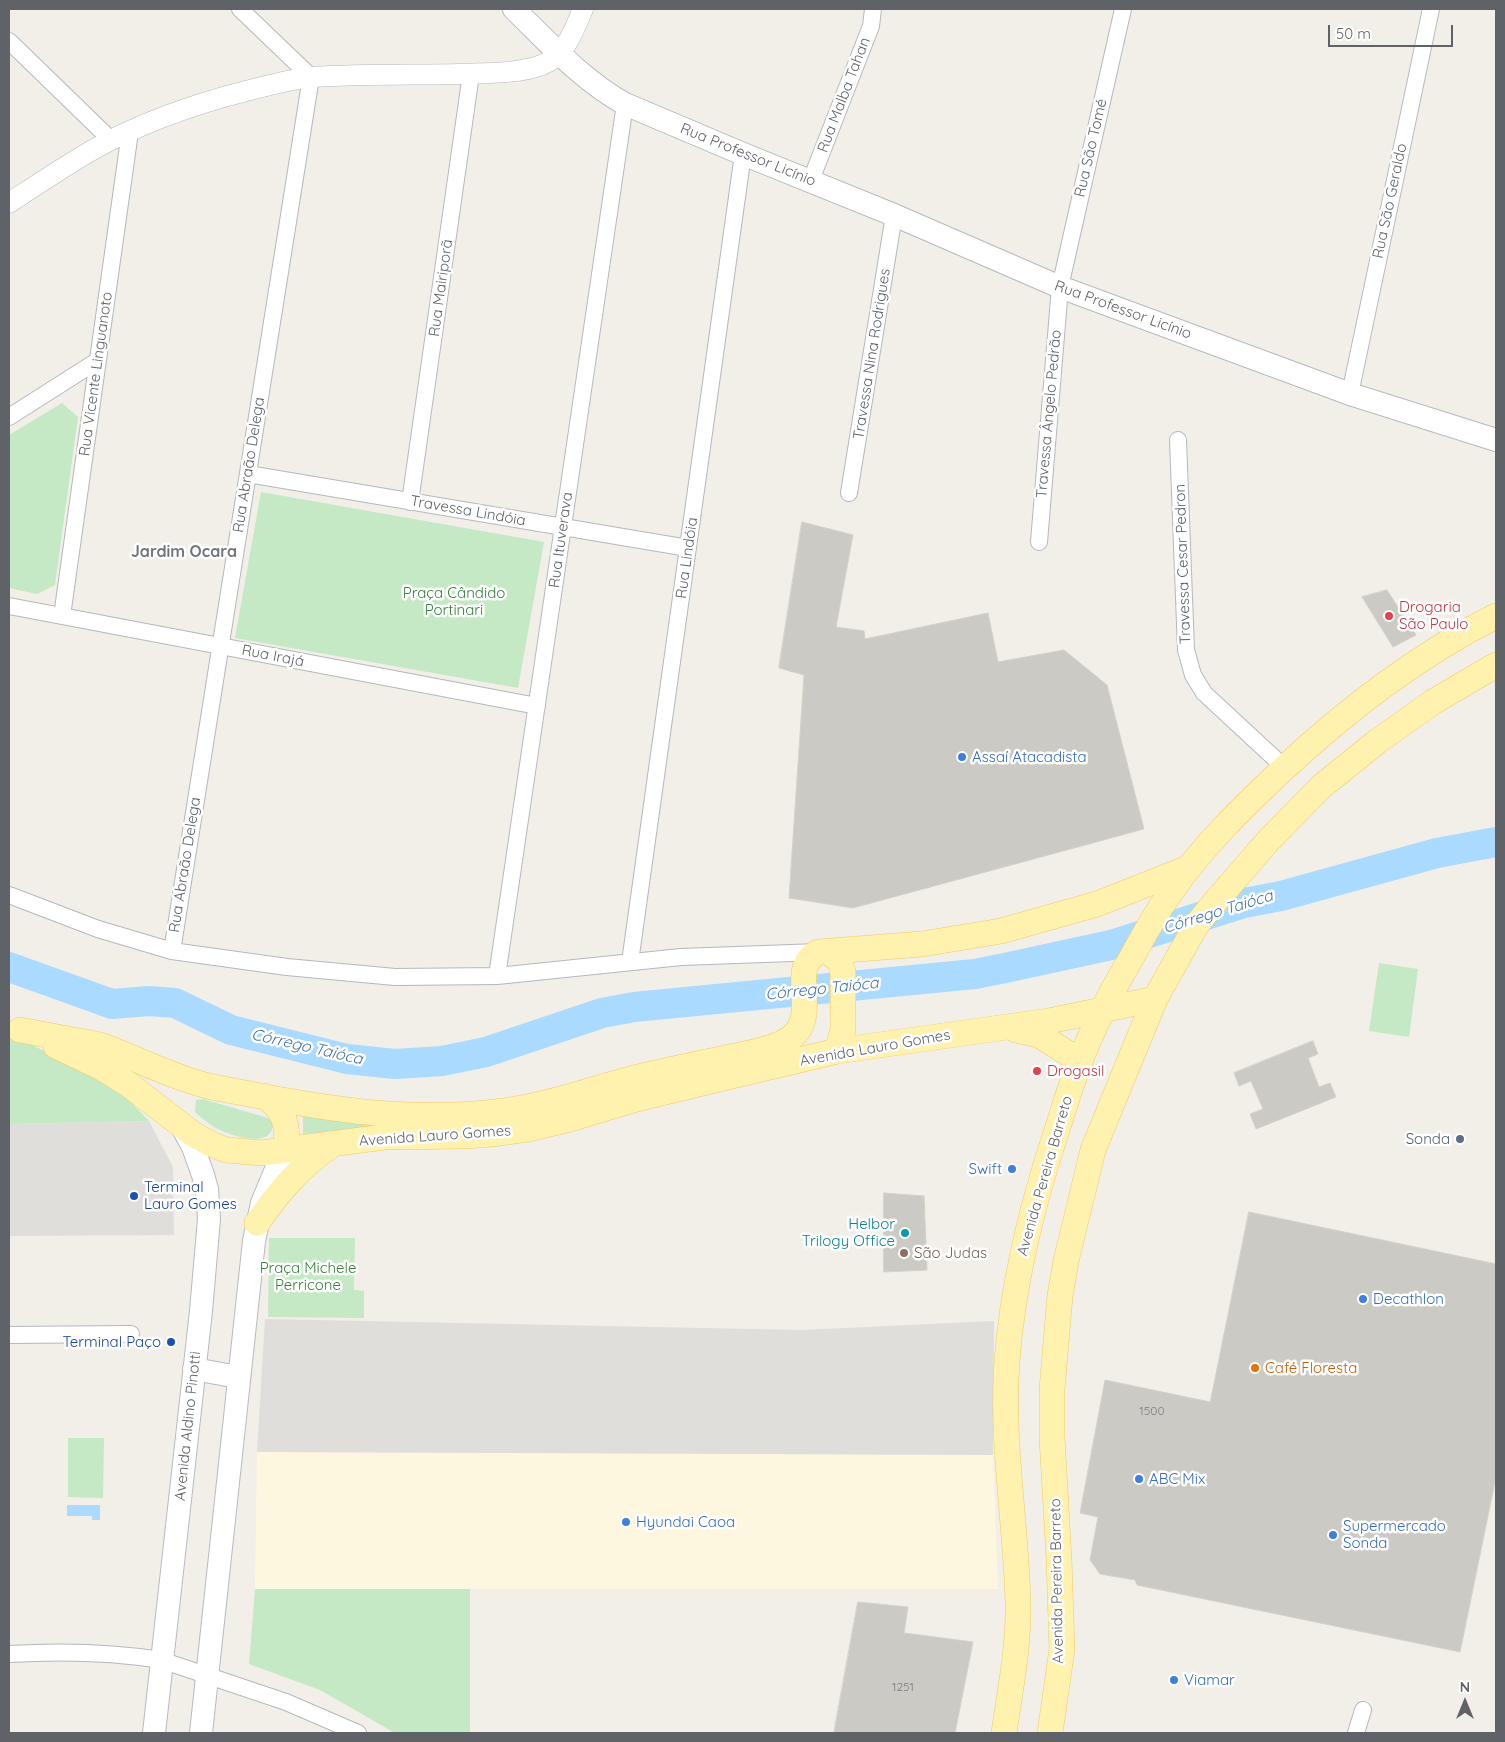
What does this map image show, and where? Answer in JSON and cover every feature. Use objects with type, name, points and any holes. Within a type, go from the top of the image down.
[{"type":"main road","name":"Rua Professor Licínio","points":[[514,9],[579,72],[625,104],[743,154],[811,180],[1060,287],[1350,394],[1496,440]]},
{"type":"main road","name":"Avenida Pereira Barreto","points":[[1004,1733],[1015,1660],[1018,1621],[1004,1406],[1013,1301],[1035,1201],[1080,1061],[1102,1010],[1154,917],[1188,868],[1246,804],[1324,732],[1367,697],[1427,655],[1493,617]]},
{"type":"main road","name":"Avenida Pereira Barreto","points":[[1050,1733],[1062,1648],[1052,1428],[1054,1348],[1060,1296],[1066,1261],[1093,1150],[1154,999],[1197,924],[1268,841],[1322,786],[1378,741],[1433,702],[1496,665]]},
{"type":"main road","points":[[814,964],[1001,931],[1096,904],[1188,868]]},
{"type":"main road","points":[[814,964],[839,960],[843,977],[843,1009],[842,1038],[837,1051]]},
{"type":"main road","name":"Avenida Lauro Gomes","points":[[14,1028],[101,1045],[180,1078],[209,1086],[327,1108],[405,1116],[450,1116],[505,1110],[544,1103],[616,1083],[770,1048],[784,1042],[795,1034],[803,1022],[814,964]]},
{"type":"main road","name":"Avenida Lauro Gomes","points":[[14,1028],[102,1068],[128,1084],[193,1134],[211,1144],[226,1150],[262,1153],[384,1137],[491,1134],[528,1128],[570,1119],[636,1099],[837,1051],[1006,1028],[1154,999]]},
{"type":"main road","name":"Avenida Lauro Gomes","points":[[1006,1028],[1039,1035],[1080,1061]]},
{"type":"main road","points":[[180,1123],[176,1106],[182,1092],[190,1087],[209,1086]]},
{"type":"main road","points":[[201,1733],[238,1377],[257,1223],[262,1203],[284,1150],[287,1133],[285,1121],[278,1107],[264,1096]]},
{"type":"main road","name":"Avenida Aldino Pinotti","points":[[154,1733],[208,1236],[207,1189],[199,1161],[180,1123]]},
{"type":"main road","points":[[257,1223],[275,1198],[297,1173],[334,1144]]},
{"type":"main road","points":[[194,1369],[238,1377]]},
{"type":"street","points":[[240,9],[312,77]]},
{"type":"street","points":[[9,203],[111,140],[166,116],[208,101],[278,83],[312,77],[471,74],[534,67],[550,61],[560,52],[568,42],[583,9]]},
{"type":"street","name":"Rua Malba Tahan","points":[[811,180],[871,26],[873,9]]},
{"type":"street","name":"Rua São Tomé","points":[[1060,287],[1123,9]]},
{"type":"street","name":"Rua São Geraldo","points":[[1350,394],[1431,9]]},
{"type":"street","points":[[9,41],[111,140]]},
{"type":"street","name":"Rua Mairiporã","points":[[410,502],[471,74]]},
{"type":"street","name":"Rua Abraão Delega","points":[[172,951],[312,77]]},
{"type":"street","name":"Rua Ituverava","points":[[497,976],[625,104]]},
{"type":"street","name":"Rua Vicente Linguanoto","points":[[62,616],[130,132]]},
{"type":"street","name":"Rua Lindóia","points":[[630,962],[743,154]]},
{"type":"street","name":"Travessa Nina Rodrigues","points":[[849,494],[894,215]]},
{"type":"street","name":"Travessa Ângelo Pedrão","points":[[1039,542],[1060,287]]},
{"type":"street","points":[[9,418],[98,361]]},
{"type":"street","name":"Travessa Cesar Pedron","points":[[1178,440],[1186,650],[1193,675],[1204,693],[1284,768]]},
{"type":"street","name":"Travessa Lindóia","points":[[248,474],[688,548]]},
{"type":"street","name":"Rua Irajá","points":[[9,606],[537,706]]},
{"type":"street","points":[[9,895],[98,929],[172,951],[287,967],[395,976],[497,976],[681,957],[754,954],[814,964]]},
{"type":"street","points":[[754,954],[814,964]]},
{"type":"street","points":[[9,1335],[131,1334]]},
{"type":"street","points":[[9,1654],[75,1653],[161,1660],[286,1702],[358,1733]]},
{"type":"street","points":[[1356,1733],[1364,1710]]},
{"type":"shaded area","points":[[149,1121],[173,1167],[174,1235],[9,1236],[9,1124]]},
{"type":"shaded area","points":[[265,1319],[802,1330],[994,1321],[993,1455],[257,1452]]},
{"type":"shaded area","name":"Hyundai Caoa","points":[[257,1452],[993,1455],[998,1589],[255,1589]]},
{"type":"green space","points":[[62,403],[78,417],[55,585],[37,594],[9,588],[9,435]]},
{"type":"green space","name":"Praça Cândido Portinari","points":[[261,492],[544,542],[518,688],[235,638]]},
{"type":"green space","points":[[1379,963],[1418,969],[1409,1037],[1369,1031]]},
{"type":"green space","points":[[9,1034],[86,1071],[128,1099],[149,1121],[9,1124]]},
{"type":"green space","points":[[203,1099],[268,1118],[273,1123],[271,1132],[266,1137],[258,1139],[239,1137],[214,1127],[195,1112],[196,1100]]},
{"type":"green space","points":[[303,1114],[392,1127],[303,1134]]},
{"type":"green space","name":"Praça Michele Perricone","points":[[269,1238],[355,1238],[354,1290],[364,1291],[364,1318],[268,1317]]},
{"type":"green space","points":[[68,1438],[104,1438],[103,1498],[68,1497]]},
{"type":"green space","points":[[255,1589],[470,1589],[470,1733],[395,1733],[320,1690],[249,1664]]},
{"type":"water","points":[[67,1505],[100,1505],[100,1520],[92,1520],[92,1516],[67,1516]]},
{"type":"building","name":"Assaí Atacadista","points":[[802,522],[853,535],[836,627],[864,631],[865,639],[988,613],[998,662],[1064,650],[1107,685],[1144,829],[853,908],[789,898],[804,675],[779,668]]},
{"type":"building","name":"Drogaria São Paulo","points":[[1387,590],[1416,635],[1393,647],[1362,597]]},
{"type":"building","points":[[1313,1041],[1318,1054],[1308,1058],[1319,1087],[1330,1083],[1336,1097],[1256,1129],[1250,1114],[1263,1109],[1251,1081],[1239,1086],[1234,1073]]},
{"type":"building","name":"Helbor Trilogy Office","points":[[884,1193],[924,1196],[927,1270],[884,1272]]},
{"type":"building","points":[[1249,1212],[1496,1264],[1496,1477],[1460,1652],[1137,1585],[1135,1580],[1100,1574],[1090,1560],[1098,1517],[1080,1513],[1105,1380],[1210,1402]]},
{"type":"building","points":[[858,1602],[908,1607],[904,1633],[973,1642],[955,1733],[834,1733]]},
{"type":"waterway","name":"Córrego Taióca","points":[[9,967],[112,1004],[149,1001],[175,1003],[231,1030],[347,1059],[395,1064],[442,1061],[486,1052],[602,1013],[634,1007],[975,974],[1005,968],[1111,945],[1244,903],[1281,896],[1437,853],[1496,842]]},
{"type":"place","name":"Drogaria São Paulo","points":[[1389,616]]},
{"type":"place","name":"Assaí Atacadista","points":[[962,757]]},
{"type":"place","name":"Drogasil","points":[[1037,1071]]},
{"type":"place","name":"Sonda","points":[[1460,1139]]},
{"type":"place","name":"Swift","points":[[1012,1169]]},
{"type":"place","name":"Terminal Lauro Gomes","points":[[134,1196]]},
{"type":"place","name":"Helbor Trilogy Office","points":[[905,1233]]},
{"type":"place","name":"São Judas","points":[[904,1253]]},
{"type":"place","name":"Decathlon","points":[[1363,1299]]},
{"type":"place","name":"Terminal Paço","points":[[171,1342]]},
{"type":"place","name":"Café Floresta","points":[[1255,1368]]},
{"type":"place","name":"ABC Mix","points":[[1139,1479]]},
{"type":"place","name":"Hyundai Caoa","points":[[626,1522]]},
{"type":"place","name":"Supermercado Sonda","points":[[1333,1535]]},
{"type":"place","name":"Viamar","points":[[1174,1680]]},
{"type":"district","name":"Jardim Ocara","points":[[184,552]]}]
